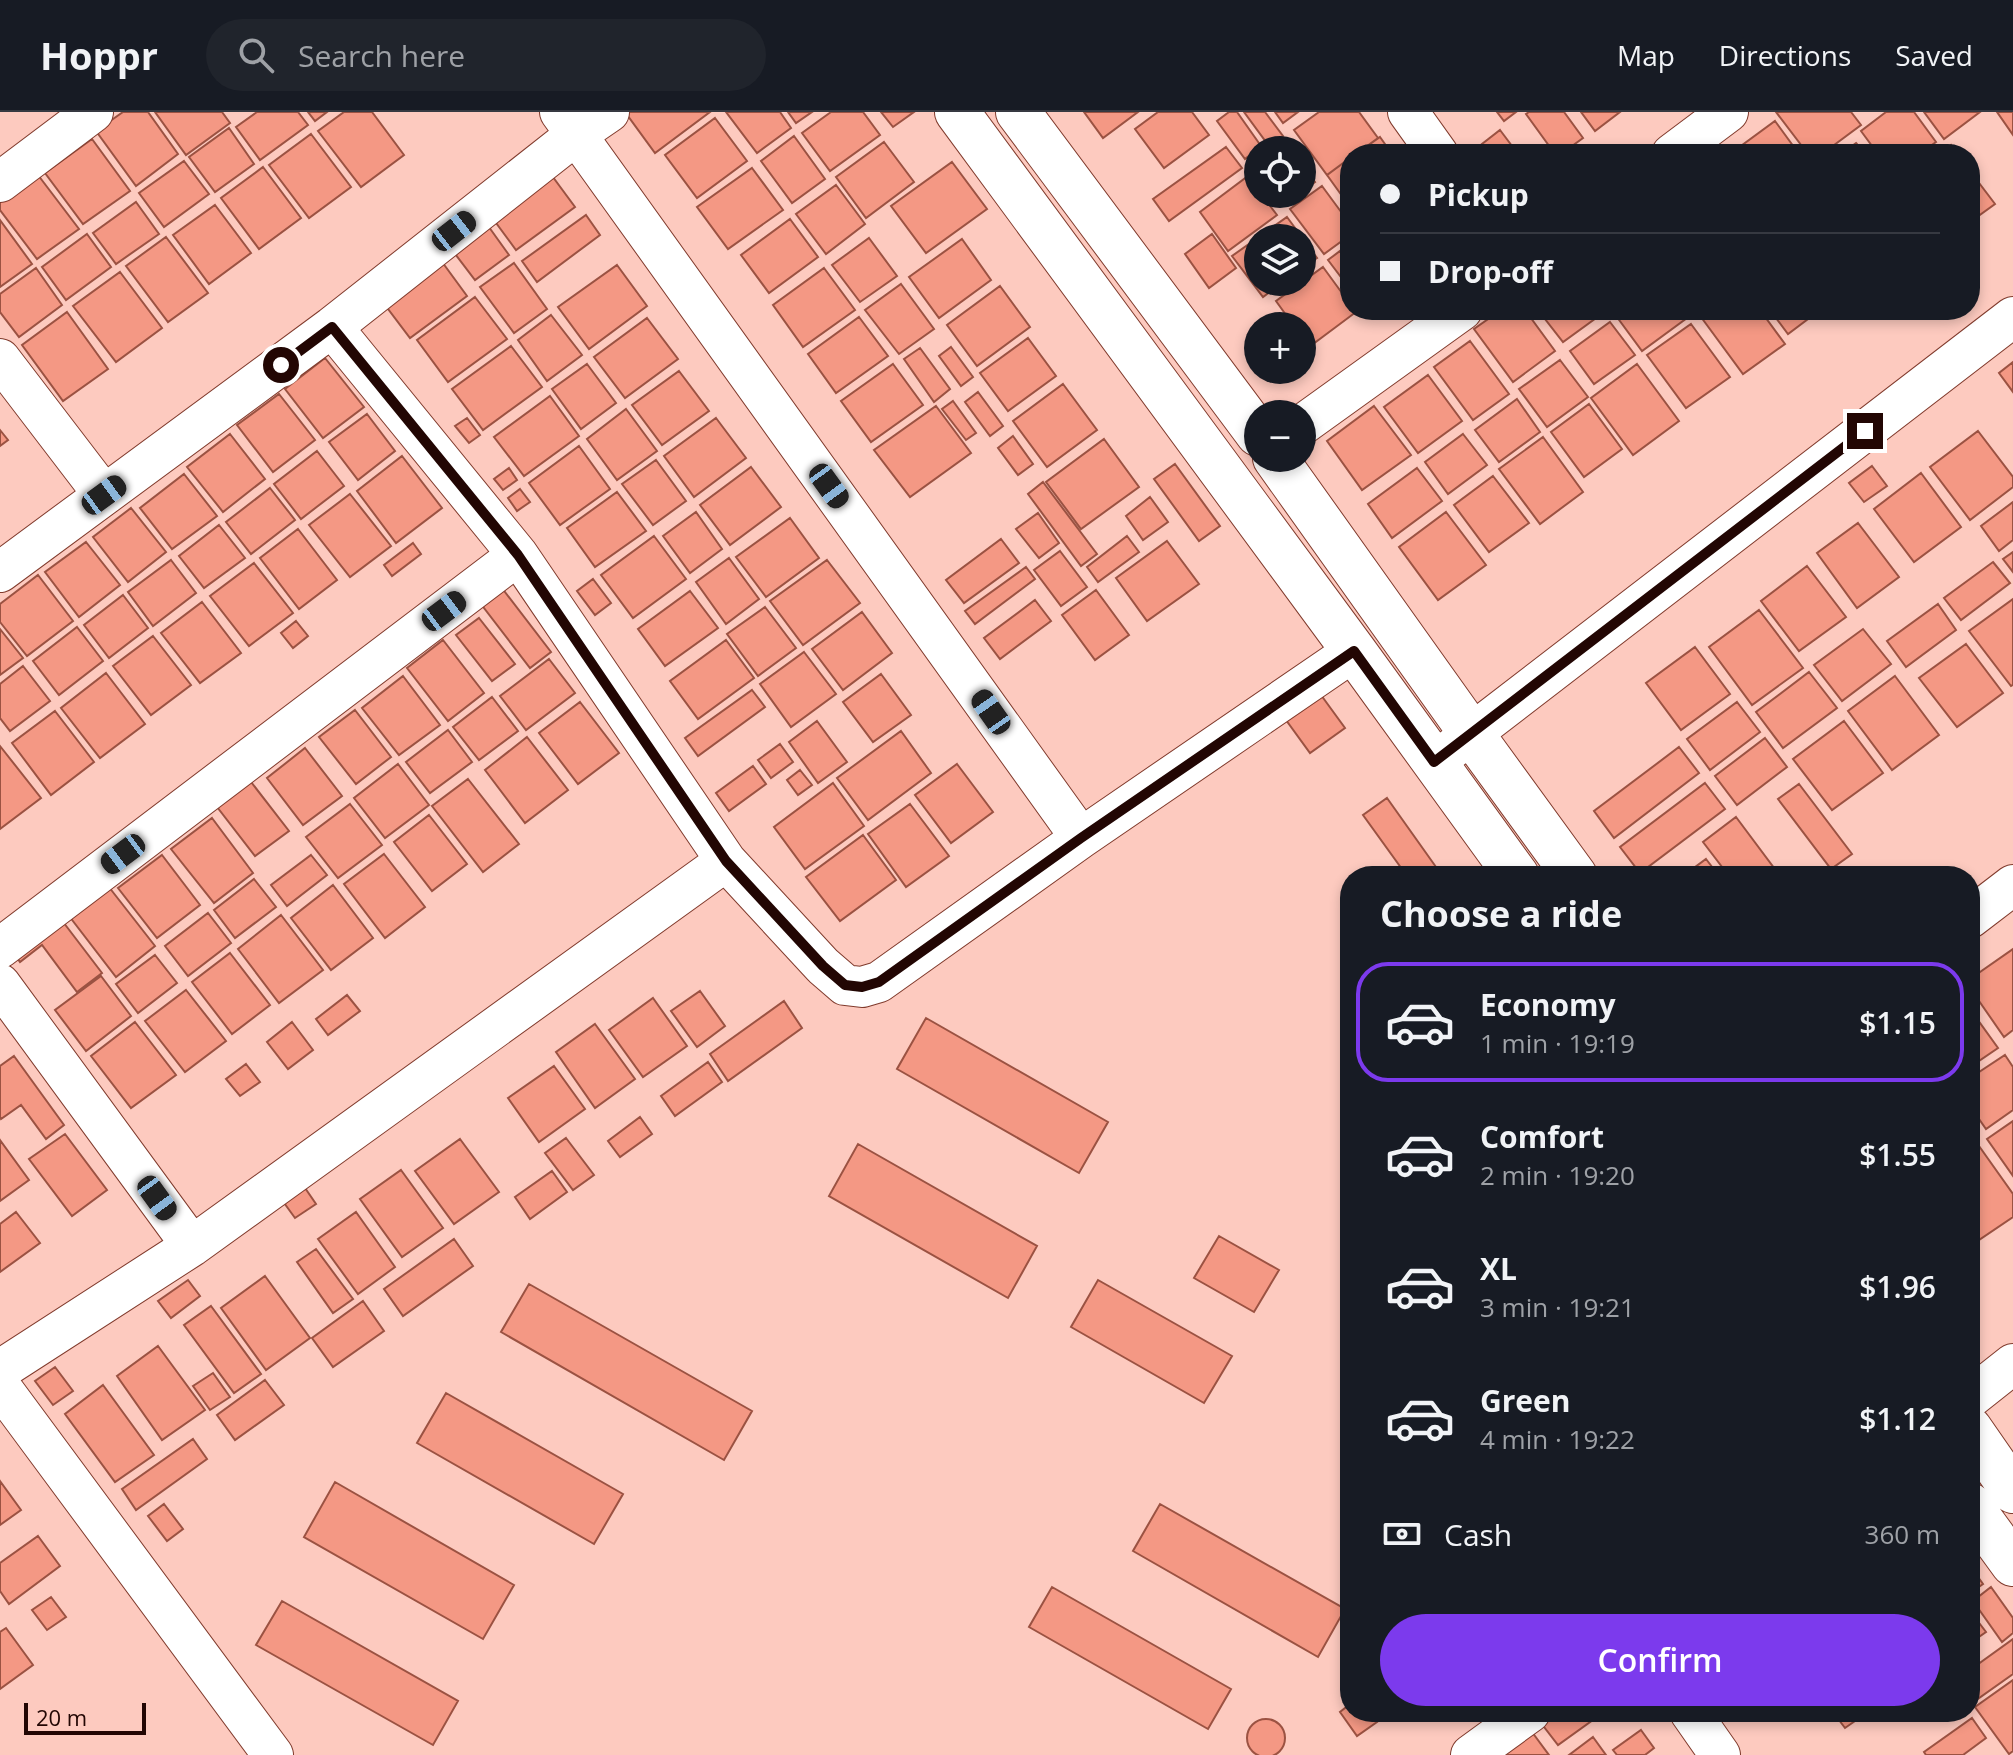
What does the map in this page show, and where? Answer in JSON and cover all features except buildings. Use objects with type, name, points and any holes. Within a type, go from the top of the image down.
[{"type":"street","points":[[0,182],[93,112]]},
{"type":"street","points":[[957,112],[1510,866]]},
{"type":"street","points":[[1018,112],[1244,415]]},
{"type":"street","points":[[1408,112],[1431,144]]},
{"type":"street","points":[[1685,144],[1728,112]]},
{"type":"street","points":[[0,572],[332,327],[582,119],[1081,838]]},
{"type":"street","points":[[1434,762],[2013,317]]},
{"type":"street","points":[[1316,415],[1448,320]]},
{"type":"street","points":[[332,327],[518,555],[726,861],[823,966],[845,985],[862,987],[879,982],[1081,838],[1354,651]]},
{"type":"street","points":[[0,359],[104,495]]},
{"type":"street","points":[[1285,472],[1568,866]]},
{"type":"street","points":[[0,948],[518,555]]},
{"type":"street","points":[[0,1370],[192,1246],[726,861]]},
{"type":"street","points":[[1980,910],[2013,885]]},
{"type":"street","points":[[0,984],[192,1246]]},
{"type":"street","points":[[1980,1390],[2013,1364]]},
{"type":"street","points":[[0,1386],[273,1755]]},
{"type":"street","points":[[1980,1443],[2013,1491]]},
{"type":"street","points":[[1980,1519],[2013,1564]]},
{"type":"street","points":[[1471,1755],[1516,1722]]},
{"type":"street","points":[[1697,1722],[1720,1755]]},
{"type":"route","points":[[281,365],[332,327],[518,555],[726,861],[823,966],[845,985],[862,987],[879,982],[1081,838],[1354,651],[1434,762],[1865,431]]}]
